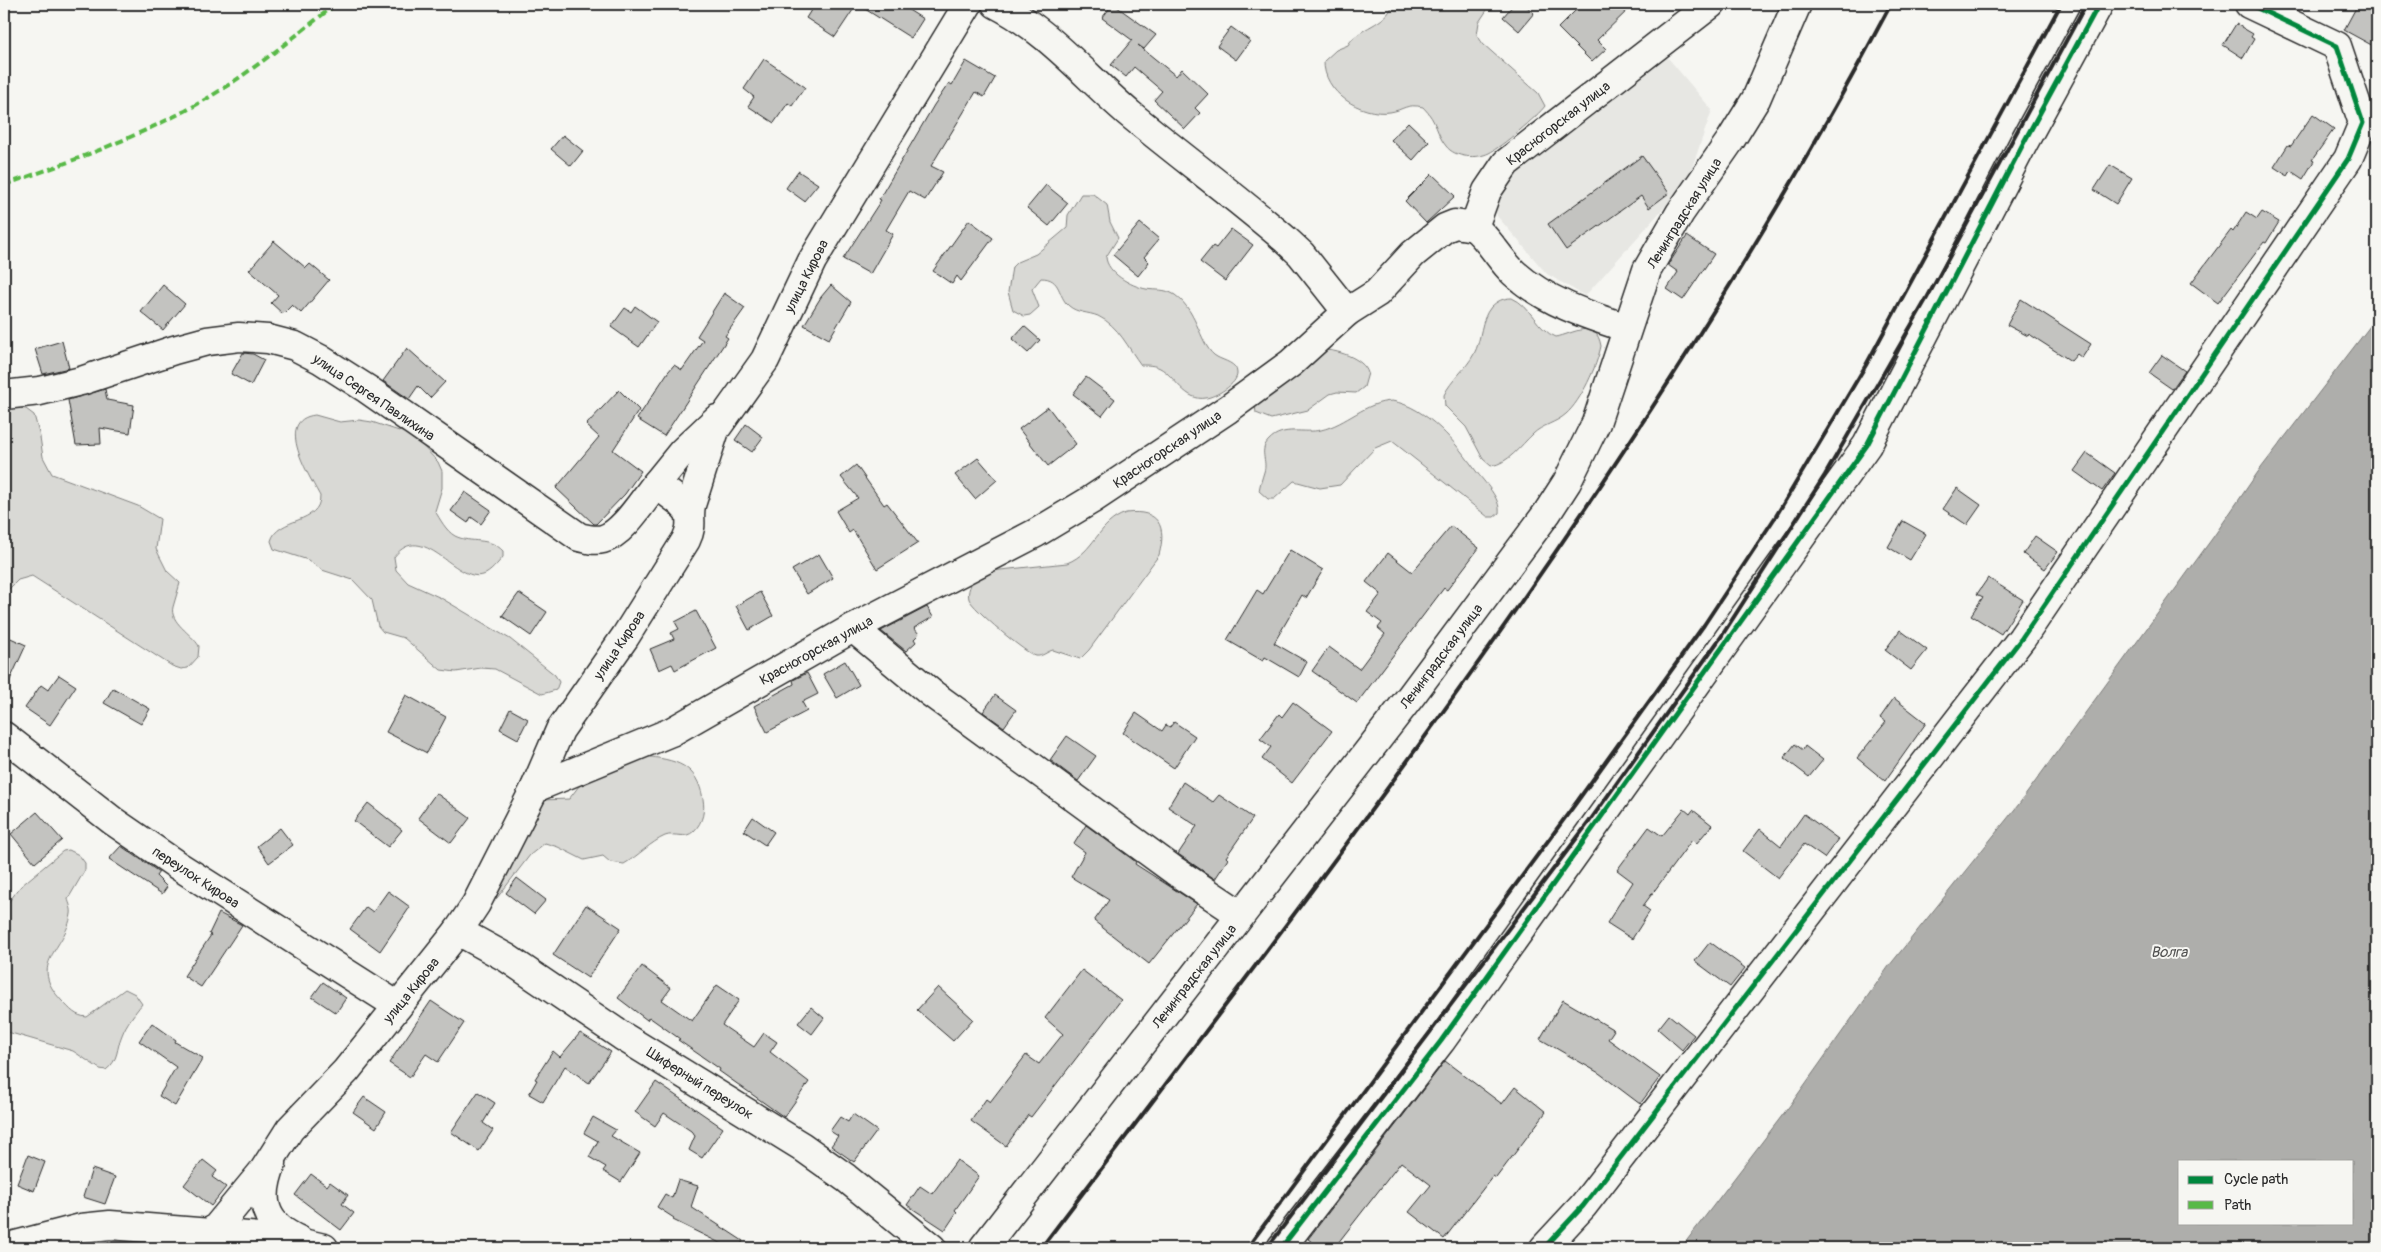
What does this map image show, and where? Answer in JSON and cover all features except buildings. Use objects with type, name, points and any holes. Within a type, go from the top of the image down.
[{"type":"street","name":"улица Кирова","points":[[208,1241],[277,1152],[290,1129],[346,1071],[458,931],[476,904],[535,788],[560,730],[626,637],[682,547],[691,527],[690,512],[711,441],[729,408],[765,360],[812,261],[968,4]]},
{"type":"street","points":[[996,4],[1016,14],[1048,37],[1132,115],[1286,240],[1301,254],[1346,312]]},
{"type":"street","name":"Красногорская улица","points":[[535,788],[671,732],[853,628],[1036,533],[1090,500],[1244,398],[1291,363],[1346,312],[1377,293],[1413,254],[1445,228],[1455,224],[1474,227],[1487,191],[1506,163],[1711,4]]},
{"type":"street","name":"Ленинградская улица","points":[[983,1248],[1439,659],[1567,482],[1596,423],[1647,270],[1661,243],[1756,99],[1797,4]]},
{"type":"street","points":[[1281,1248],[1441,1041],[1868,445],[2024,142],[2099,4]]},
{"type":"street","points":[[1544,1248],[1583,1206],[2022,638],[2348,159],[2363,123],[2337,46],[2249,4]]},
{"type":"street","points":[[1474,227],[1482,234],[1502,261],[1528,284],[1572,309],[1627,328]]},
{"type":"street","name":"улица Сергея Павлихина","points":[[4,395],[40,391],[81,382],[207,341],[239,337],[268,339],[295,346],[328,364],[579,537],[592,540],[604,539],[616,533],[682,452],[729,408]]},
{"type":"street","points":[[656,484],[690,512]]},
{"type":"street","points":[[853,628],[930,692],[1175,871],[1241,915]]},
{"type":"street","name":"переулок Кирова","points":[[4,736],[113,820],[177,865],[398,1006]]},
{"type":"street","name":"Шиферный переулок","points":[[458,931],[548,984],[622,1036],[801,1146],[846,1178],[932,1248]]},
{"type":"street","points":[[277,1152],[265,1188],[265,1204],[268,1216],[276,1227],[313,1245]]},
{"type":"street","points":[[4,1248],[81,1228],[110,1225],[208,1241],[313,1245]]},
{"type":"shaded area","points":[[1393,4],[1491,4],[1479,22],[1477,35],[1483,44],[1538,93],[1545,106],[1527,124],[1495,150],[1484,155],[1472,157],[1455,153],[1446,146],[1432,118],[1423,107],[1409,106],[1390,112],[1379,112],[1367,110],[1345,100],[1330,83],[1325,72],[1324,61],[1336,50],[1348,45],[1358,34],[1385,17]]},
{"type":"shaded area","points":[[1663,52],[1712,110],[1687,182],[1585,296],[1547,274],[1497,216],[1494,200],[1504,179]]},
{"type":"shaded area","points":[[1081,194],[1093,194],[1107,205],[1110,222],[1118,238],[1106,257],[1107,263],[1115,273],[1134,285],[1146,289],[1167,291],[1175,295],[1189,311],[1211,352],[1235,367],[1237,373],[1234,381],[1220,393],[1206,398],[1192,396],[1160,368],[1141,365],[1112,325],[1098,316],[1069,306],[1053,281],[1041,278],[1032,289],[1039,307],[1030,315],[1024,316],[1013,310],[1008,292],[1012,267],[1017,262],[1036,254],[1067,228],[1068,215]]},
{"type":"shaded area","points":[[1512,298],[1524,306],[1549,334],[1556,337],[1583,329],[1589,330],[1598,337],[1601,346],[1588,383],[1572,408],[1562,417],[1537,431],[1509,458],[1491,466],[1483,459],[1466,427],[1445,406],[1444,395],[1474,354],[1487,312],[1500,300]]},
{"type":"shaded area","points":[[1321,350],[1341,353],[1361,363],[1368,373],[1364,387],[1356,393],[1337,392],[1330,394],[1308,410],[1271,419],[1256,413],[1255,405]]},
{"type":"shaded area","points":[[1392,401],[1417,411],[1440,428],[1460,450],[1495,496],[1499,513],[1494,517],[1488,517],[1392,441],[1375,448],[1340,485],[1320,488],[1294,481],[1274,499],[1268,499],[1259,491],[1265,468],[1264,448],[1275,435],[1287,431],[1321,430],[1373,405]]},
{"type":"shaded area","points":[[4,404],[26,409],[34,415],[43,457],[52,474],[138,506],[160,519],[156,549],[167,571],[180,583],[173,607],[174,618],[199,646],[198,657],[188,668],[181,669],[172,666],[32,576],[18,580],[4,594]]},
{"type":"shaded area","points":[[315,415],[340,422],[359,420],[372,422],[408,434],[418,441],[438,462],[442,471],[442,488],[435,511],[444,525],[455,536],[467,540],[492,543],[498,546],[503,551],[503,557],[486,574],[472,575],[428,548],[416,545],[405,547],[394,557],[396,570],[408,583],[441,598],[510,639],[555,675],[559,682],[556,690],[542,694],[495,669],[481,668],[456,672],[441,670],[404,638],[383,632],[378,626],[372,600],[353,580],[322,570],[308,560],[274,549],[271,541],[275,533],[281,528],[307,516],[318,505],[320,496],[303,463],[295,438],[297,427],[303,419]]},
{"type":"shaded area","points":[[1137,512],[1146,514],[1158,522],[1162,536],[1159,555],[1089,650],[1080,659],[1053,650],[1038,656],[1031,654],[989,621],[969,599],[969,590],[975,577],[991,571],[1067,563],[1084,552],[1108,523],[1126,513]]},
{"type":"shaded area","points":[[644,756],[675,762],[690,771],[696,778],[704,807],[703,816],[691,834],[665,836],[624,864],[610,862],[603,856],[584,860],[558,847],[545,843],[530,855],[497,898],[494,900],[488,899],[542,800],[569,799],[579,786]]},
{"type":"shaded area","points":[[69,850],[79,855],[85,863],[85,870],[68,899],[71,912],[68,927],[48,966],[48,976],[52,988],[71,1010],[76,1014],[87,1017],[125,989],[135,994],[142,1004],[126,1027],[115,1058],[106,1070],[100,1069],[73,1051],[4,1031],[4,908],[21,886],[63,851]]},
{"type":"water","name":"Волга","points":[[2377,317],[2377,1248],[1681,1248],[1791,1104],[1889,966],[2019,804],[2214,536],[2258,472]]},
{"type":"railway","points":[[1041,1248],[1382,796],[1492,643],[1599,488],[1702,330],[1799,169],[1891,4]]},
{"type":"railway","points":[[1247,1248],[1576,803],[1704,625],[1776,516],[1866,365],[2061,4]]},
{"type":"railway","points":[[1267,1248],[1589,822],[1721,637],[1825,475],[1927,298],[2086,4]]},
{"type":"marked path","points":[[4,185],[113,144],[198,104],[260,63],[336,4]]},
{"type":"cycle path","points":[[1281,1248],[1441,1041],[1867,445],[2024,142],[2099,4]]},
{"type":"cycle path","points":[[1544,1248],[1583,1206],[2022,638],[2348,159],[2363,123],[2337,46],[2249,4]]}]
